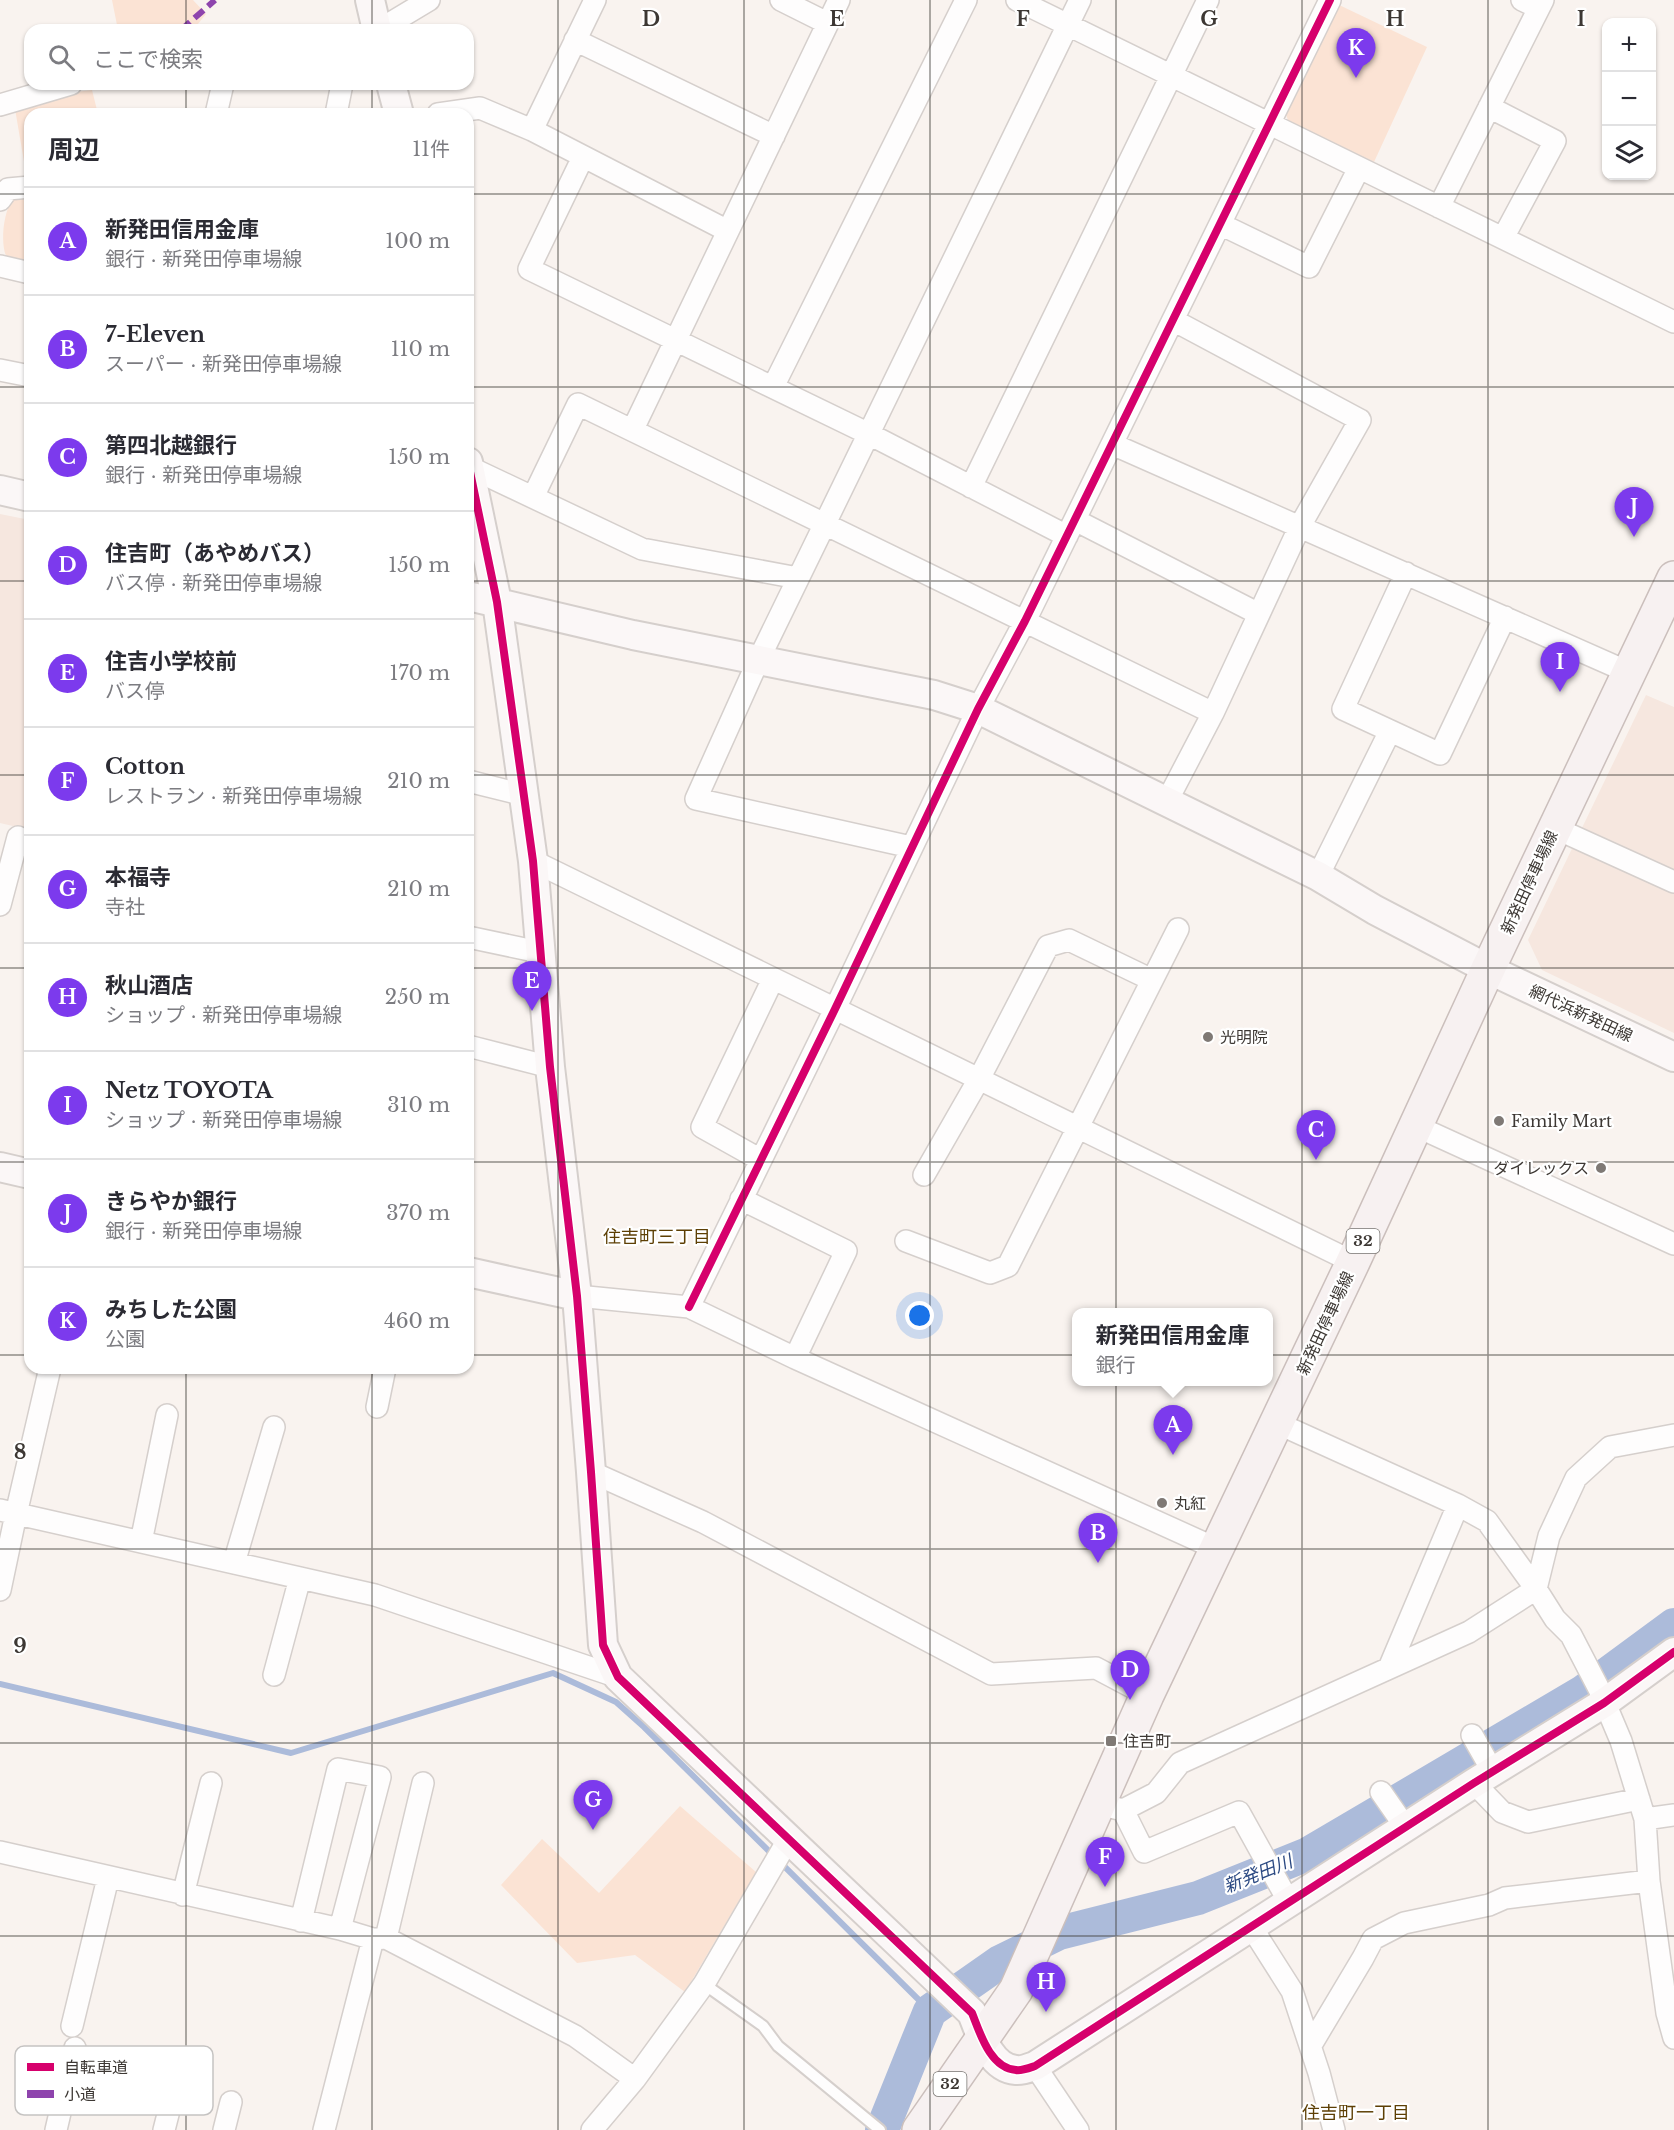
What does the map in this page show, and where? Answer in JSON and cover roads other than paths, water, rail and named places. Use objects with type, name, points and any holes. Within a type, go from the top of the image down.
[{"type":"main road","name":"新発田停車場線","points":[[977,2025],[1016,1990],[1054,1906],[1111,1807],[1147,1695],[1674,578]]},
{"type":"main road","name":"32","points":[[919,2130],[977,2025]]},
{"type":"street","points":[[370,0],[376,24]]},
{"type":"street","points":[[388,24],[429,0]]},
{"type":"street","points":[[532,130],[595,0]]},
{"type":"street","points":[[781,0],[828,23]]},
{"type":"street","points":[[633,429],[839,0]]},
{"type":"street","points":[[773,387],[966,0]]},
{"type":"street","points":[[1017,0],[1674,322]]},
{"type":"street","points":[[911,847],[696,799],[758,661],[1080,0]]},
{"type":"street","points":[[971,487],[1208,0]]},
{"type":"street","points":[[689,1307],[978,709],[1025,621],[1330,0]]},
{"type":"street","points":[[1439,207],[1489,107],[1534,3]]},
{"type":"street","points":[[575,40],[774,136]]},
{"type":"street","points":[[0,105],[51,90]]},
{"type":"street","points":[[217,108],[222,90]]},
{"type":"street","points":[[337,108],[341,90]]},
{"type":"street","points":[[393,90],[397,108]]},
{"type":"street","points":[[1489,107],[1555,141],[1503,238]]},
{"type":"street","points":[[474,109],[480,108],[532,130],[728,231]]},
{"type":"street","points":[[583,157],[529,270],[869,434],[971,487],[1071,528],[1259,614]]},
{"type":"street","points":[[1220,224],[1309,267],[1359,168]]},
{"type":"street","points":[[0,200],[8,189],[24,188]]},
{"type":"street","points":[[0,266],[24,272]]},
{"type":"street","points":[[1167,801],[1213,713],[1300,526],[1360,420],[1173,320]]},
{"type":"street","points":[[0,369],[24,375]]},
{"type":"street","points":[[533,497],[578,404],[1213,713]]},
{"type":"street","points":[[1112,444],[1628,672]]},
{"type":"street","points":[[474,477],[533,497],[642,549],[798,578]]},
{"type":"street","points":[[0,490],[24,496]]},
{"type":"street","points":[[474,498],[497,602],[533,861],[550,1067],[577,1296],[603,1645],[618,1677],[936,1978],[977,2025],[996,2062],[1015,2071],[1035,2067],[1290,1904],[1400,1820],[1484,1771],[1674,1652]]},
{"type":"street","points":[[1406,573],[1343,709],[1440,754],[1505,617]]},
{"type":"street","name":"網代浜新発田線","points":[[474,597],[633,635],[934,695],[978,709],[1318,876],[1375,910],[1488,969],[1674,1057]]},
{"type":"street","points":[[1318,876],[1390,731]]},
{"type":"street","points":[[474,782],[524,795]]},
{"type":"street","points":[[1555,828],[1674,882]]},
{"type":"street","points":[[0,905],[16,836]]},
{"type":"street","points":[[533,861],[1353,1262]]},
{"type":"street","points":[[906,1241],[990,1273],[1008,1266],[1178,929]]},
{"type":"street","points":[[474,939],[539,952]]},
{"type":"street","points":[[924,1175],[980,1079],[1048,946],[1069,940],[1152,981]]},
{"type":"street","points":[[760,1160],[702,1127],[774,979]]},
{"type":"street","points":[[474,1048],[550,1067]]},
{"type":"street","points":[[1416,1126],[1674,1244]]},
{"type":"street","points":[[0,1167],[24,1173]]},
{"type":"street","points":[[741,1199],[846,1251],[795,1358]]},
{"type":"street","points":[[474,1273],[577,1296],[689,1307],[795,1358],[1217,1549]]},
{"type":"street","points":[[0,1590],[8,1512],[48,1374]]},
{"type":"street","points":[[377,1407],[384,1374]]},
{"type":"street","points":[[141,1542],[167,1415]]},
{"type":"street","points":[[1277,1423],[1458,1504],[1487,1521],[1555,1619],[1571,1635],[1621,1741],[1645,1819],[1649,1881],[1674,2038]]},
{"type":"street","points":[[234,1563],[274,1427]]},
{"type":"street","points":[[1290,1904],[1239,1812],[1144,1852],[1111,1807],[1156,1792],[1180,1763],[1469,1632],[1536,1589],[1549,1536],[1576,1478],[1610,1447],[1674,1436]]},
{"type":"street","points":[[591,1472],[703,1522],[991,1674],[1096,1668],[1147,1695]]},
{"type":"street","points":[[1389,1668],[1458,1504]]},
{"type":"street","points":[[8,1512],[375,1595],[618,1677]]},
{"type":"street","points":[[274,1675],[300,1578]]},
{"type":"street","points":[[1472,1735],[1484,1771],[1502,1812],[1528,1822],[1639,1799]]},
{"type":"street","points":[[301,1921],[338,1769],[380,1777],[340,1929]]},
{"type":"street","points":[[183,1895],[211,1783]]},
{"type":"street","points":[[324,2130],[423,1783]]},
{"type":"street","points":[[1381,1792],[1400,1820]]},
{"type":"street","points":[[1645,1819],[1674,1815]]},
{"type":"street","points":[[592,2130],[635,2079],[704,1984],[788,1840]]},
{"type":"street","points":[[0,1852],[379,1939],[575,2036],[635,2079]]},
{"type":"street","points":[[72,2026],[108,1878]]},
{"type":"street","points":[[1311,2045],[1373,1938],[1404,1923],[1489,1905],[1505,1898],[1649,1881]]},
{"type":"street","points":[[1252,1928],[1293,1991],[1311,2045],[1334,2130]]},
{"type":"street","points":[[1035,2067],[1078,2130]]},
{"type":"street","points":[[224,2130],[231,2102]]},
{"type":"street","points":[[56,2130],[59,2115]]},
{"type":"street","points":[[164,2130],[168,2115]]},
{"type":"lane","points":[[704,1984],[763,2026],[778,2046],[879,2130]]},
{"type":"waterway","name":"新発田川","points":[[882,2130],[930,2011],[1000,1962],[1059,1933],[1198,1898],[1308,1854],[1583,1692],[1674,1625]]},
{"type":"waterway","points":[[0,1684],[291,1753],[553,1673],[616,1702],[644,1727],[930,2011]]},
{"type":"place","name":"みちした公園","points":[[1356,78]]},
{"type":"place","name":"きらやか銀行","points":[[1634,537]]},
{"type":"place","name":"Netz TOYOTA","points":[[1560,692]]},
{"type":"place","name":"住吉小学校前","points":[[532,1011]]},
{"type":"place","name":"光明院","points":[[1208,1037]]},
{"type":"place","name":"Family Mart","points":[[1499,1121]]},
{"type":"place","name":"第四北越銀行","points":[[1316,1160]]},
{"type":"place","name":"ダイレックス","points":[[1601,1168]]},
{"type":"place","name":"新発田信用金庫","points":[[1173,1455]]},
{"type":"place","name":"丸紅","points":[[1162,1503]]},
{"type":"place","name":"7-Eleven","points":[[1098,1563]]},
{"type":"place","name":"住吉町（あやめバス）","points":[[1130,1700]]},
{"type":"place","name":"住吉町","points":[[1111,1741]]},
{"type":"place","name":"本福寺","points":[[593,1830]]},
{"type":"place","name":"Cotton","points":[[1105,1887]]},
{"type":"place","name":"秋山酒店","points":[[1046,2012]]},
{"type":"district","name":"住吉町三丁目","points":[[657,1237]]},
{"type":"district","name":"住吉町一丁目","points":[[1356,2113]]}]
